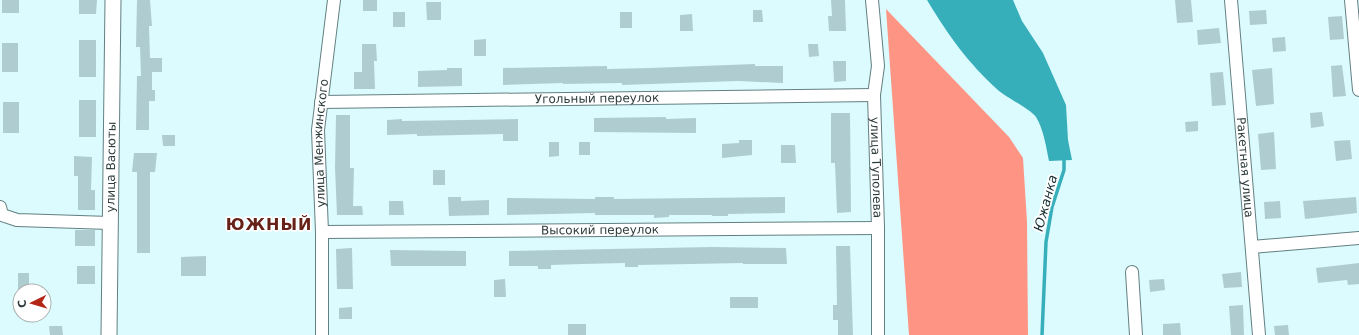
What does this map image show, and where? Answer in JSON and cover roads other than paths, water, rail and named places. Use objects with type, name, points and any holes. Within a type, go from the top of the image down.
[{"type":"street","name":"улица Васюты","points":[[110,335],[113,0]]},
{"type":"street","name":"улица Менжинского","points":[[322,335],[322,232],[318,130],[334,0]]},
{"type":"street","name":"улица Туполева","points":[[872,0],[878,66],[874,95],[878,228],[878,335]]},
{"type":"street","name":"Ракетная улица","points":[[1231,0],[1259,335]]},
{"type":"street","points":[[1351,0],[1359,90]]},
{"type":"street","name":"Угольный переулок","points":[[321,102],[874,95]]},
{"type":"street","points":[[0,207],[2,215],[17,220],[110,223]]},
{"type":"street","name":"Высокий переулок","points":[[322,232],[878,228]]},
{"type":"street","points":[[1252,247],[1359,238]]},
{"type":"street","points":[[1132,272],[1136,335]]},
{"type":"water","points":[[927,0],[1013,0],[1022,21],[1043,53],[1066,105],[1068,140],[1072,160],[1049,161],[1043,133],[1036,117],[999,91],[978,70],[951,37]]},
{"type":"waterway","name":"Южанка","points":[[1042,335],[1046,242],[1052,207],[1064,170],[1064,157]]},
{"type":"district","name":"ЮЖНЫЙ","points":[[269,224]]}]
